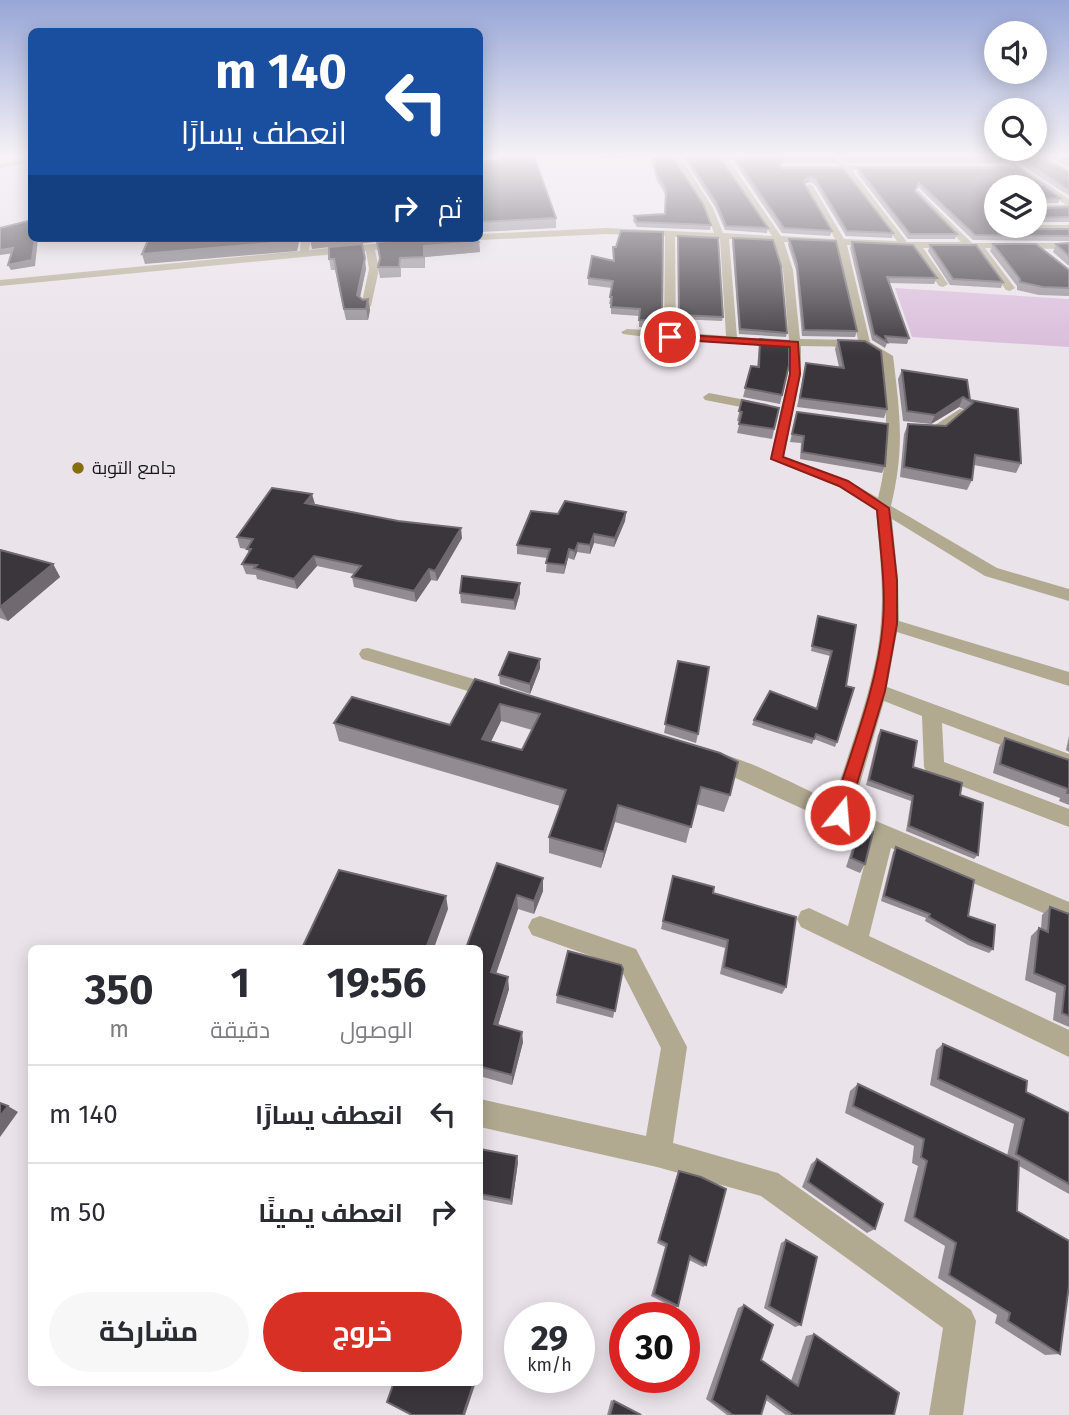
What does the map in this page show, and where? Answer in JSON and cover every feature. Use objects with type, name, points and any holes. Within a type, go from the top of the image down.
[{"type":"street","points":[[715,222],[721,236],[732,340]]},
{"type":"street","points":[[767,222],[778,238],[788,270],[795,343],[794,413],[777,459],[844,484],[991,572],[1069,595]]},
{"type":"street","points":[[831,222],[841,241],[865,344]]},
{"type":"street","points":[[891,222],[943,284]]},
{"type":"street","points":[[949,222],[1010,288]]},
{"type":"street","points":[[1047,228],[1069,228]]},
{"type":"street","points":[[483,237],[606,231],[911,245],[1069,246]]},
{"type":"street","points":[[670,232],[670,337]]},
{"type":"street","points":[[304,256],[306,242]]},
{"type":"street","points":[[0,283],[304,256],[370,248],[392,242],[419,243]]},
{"type":"street","points":[[1037,246],[1053,260]]},
{"type":"street","points":[[366,306],[374,269],[370,248]]},
{"type":"street","points":[[0,270],[11,275],[39,279]]},
{"type":"street","points":[[627,332],[670,337],[865,344],[887,356],[892,471],[883,508],[890,580],[890,624],[877,691],[840,815]]},
{"type":"street","points":[[709,397],[794,413]]},
{"type":"street","points":[[888,426],[935,431],[960,413]]},
{"type":"street","points":[[890,624],[1069,679]]},
{"type":"street","points":[[368,654],[510,698]]},
{"type":"street","points":[[877,691],[1069,762]]},
{"type":"street","points":[[932,711],[934,767],[1069,818]]},
{"type":"street","points":[[692,752],[730,764],[883,835],[1069,913]]},
{"type":"street","points":[[856,941],[883,835]]},
{"type":"street","points":[[809,919],[1069,1044]]},
{"type":"street","points":[[540,928],[627,957],[645,990],[674,1047],[657,1153]]},
{"type":"street","points":[[483,1114],[657,1153],[768,1183],[960,1321],[946,1415]]},
{"type":"shaded area","points":[[895,288],[1069,299],[1069,347],[912,337]]},
{"type":"building","points":[[28,222],[28,242],[34,242],[32,260],[8,265],[13,248],[0,250],[0,228]]},
{"type":"building","points":[[638,222],[710,222],[711,225]]},
{"type":"building","points":[[724,222],[764,222],[768,228],[726,226]]},
{"type":"building","points":[[780,222],[827,222],[832,231],[784,228]]},
{"type":"building","points":[[842,222],[885,222],[893,233],[847,231]]},
{"type":"building","points":[[901,222],[945,222],[957,234],[910,234]]},
{"type":"building","points":[[961,222],[984,222],[984,235],[975,235]]},
{"type":"building","points":[[1047,229],[1069,229],[1069,236],[1047,236]]},
{"type":"building","points":[[621,231],[663,232],[662,321],[639,320],[640,309],[611,307],[613,281],[588,278],[592,256],[614,261],[613,247],[616,247]]},
{"type":"building","points":[[678,236],[718,238],[723,317],[679,315]]},
{"type":"building","points":[[733,238],[773,240],[781,266],[787,333],[740,329]]},
{"type":"building","points":[[789,239],[836,241],[857,331],[804,330],[797,264]]},
{"type":"building","points":[[147,242],[283,242],[142,254]]},
{"type":"building","points":[[377,242],[479,242],[424,246],[424,257],[400,258],[399,267],[378,267],[380,258]]},
{"type":"building","points":[[852,242],[913,245],[937,278],[887,277],[909,338],[885,336],[887,342],[874,334]]},
{"type":"building","points":[[1069,243],[1069,256],[1056,244]]},
{"type":"building","points":[[362,244],[365,258],[357,295],[363,300],[368,299],[366,309],[344,309],[334,259],[329,259],[329,247]]},
{"type":"building","points":[[993,244],[1036,244],[1069,270],[1069,288],[1043,287],[1020,282]]},
{"type":"building","points":[[930,245],[976,245],[1003,282],[953,279]]},
{"type":"building","points":[[760,339],[789,341],[789,365],[782,395],[745,388],[751,366],[759,367]]},
{"type":"building","points":[[838,340],[865,341],[881,351],[887,409],[800,398],[806,363],[844,368]]},
{"type":"building","points":[[902,370],[967,380],[970,400],[1018,409],[1021,463],[975,455],[972,480],[904,467],[908,424],[946,426],[973,403],[963,397],[935,415],[907,411]]},
{"type":"building","points":[[742,400],[779,408],[774,429],[739,424]]},
{"type":"building","points":[[797,412],[888,424],[885,466],[802,452],[804,436],[792,434]]},
{"type":"building","points":[[272,488],[312,494],[305,503],[398,521],[461,528],[435,571],[429,569],[414,591],[352,577],[361,566],[314,556],[294,579],[254,568],[257,565],[242,564],[251,549],[247,549],[253,539],[237,537]]},
{"type":"building","points":[[565,501],[626,512],[615,538],[594,534],[590,545],[578,543],[575,551],[569,549],[565,565],[546,563],[550,549],[517,545],[531,511],[558,514]]},
{"type":"building","points":[[0,550],[53,564],[0,607]]},
{"type":"building","points":[[462,576],[520,583],[514,600],[460,593]]},
{"type":"building","points":[[818,616],[856,625],[846,686],[854,688],[837,742],[816,734],[814,739],[754,720],[770,691],[817,709],[832,651],[812,646]]},
{"type":"building","points":[[509,652],[540,659],[530,684],[499,675]]},
{"type":"building","points":[[678,661],[709,667],[698,734],[665,724]]},
{"type":"building","points":[[475,679],[720,753],[738,762],[730,795],[701,787],[691,827],[618,805],[604,852],[549,837],[566,790],[334,723],[352,697],[450,725]],"holes":[[[500,704],[540,714],[522,750],[482,739]]]},
{"type":"building","points":[[881,730],[917,741],[913,767],[962,783],[960,795],[983,803],[978,855],[909,826],[913,796],[869,780]]},
{"type":"building","points":[[1005,738],[1069,760],[1069,793],[1068,789],[1000,764]]},
{"type":"building","points":[[861,827],[873,832],[865,864],[851,858]]},
{"type":"building","points":[[896,847],[974,880],[968,916],[995,925],[993,949],[972,941],[929,917],[930,914],[884,896]]},
{"type":"building","points":[[497,863],[543,878],[534,901],[517,895],[491,972],[508,977],[494,1024],[522,1032],[512,1075],[483,1067],[483,945],[467,945]]},
{"type":"building","points":[[339,870],[446,896],[427,945],[303,945]]},
{"type":"building","points":[[673,876],[714,887],[713,893],[796,917],[786,987],[724,967],[728,940],[663,921]]},
{"type":"building","points":[[1050,907],[1069,914],[1069,1016],[1062,1013],[1065,986],[1034,973],[1039,928],[1048,932]]},
{"type":"building","points":[[568,951],[621,965],[623,969],[615,1011],[557,995]]},
{"type":"building","points":[[943,1044],[1027,1081],[1026,1092],[1069,1113],[1069,1184],[1016,1154],[1024,1119],[938,1079]]},
{"type":"building","points":[[858,1084],[1019,1161],[1017,1211],[1069,1241],[1069,1285],[1060,1354],[1008,1321],[1010,1313],[949,1275],[956,1243],[914,1217],[927,1161],[921,1157],[924,1139],[853,1106]]},
{"type":"building","points":[[0,1103],[8,1106],[0,1116]]},
{"type":"building","points":[[483,1150],[517,1156],[511,1200],[483,1195]]},
{"type":"building","points":[[817,1159],[883,1204],[875,1229],[808,1182]]},
{"type":"building","points":[[679,1171],[701,1177],[726,1189],[706,1265],[690,1256],[679,1302],[670,1302],[654,1294],[667,1244],[659,1240]]},
{"type":"building","points":[[786,1240],[817,1257],[801,1325],[769,1306]]},
{"type":"building","points":[[744,1305],[773,1325],[761,1360],[798,1386],[814,1334],[899,1393],[894,1415],[793,1415],[767,1396],[761,1415],[733,1415],[712,1400]]},
{"type":"building","points":[[393,1386],[473,1386],[463,1415],[412,1415],[387,1402]]},
{"type":"building","points":[[614,1401],[641,1415],[610,1415]]},
{"type":"place","name":"جامع التوبة","points":[[78,468]]},
{"type":"route","points":[[670,337],[794,344],[795,374],[777,459],[844,484],[883,508],[890,580],[890,624],[877,691],[840,815]]}]
